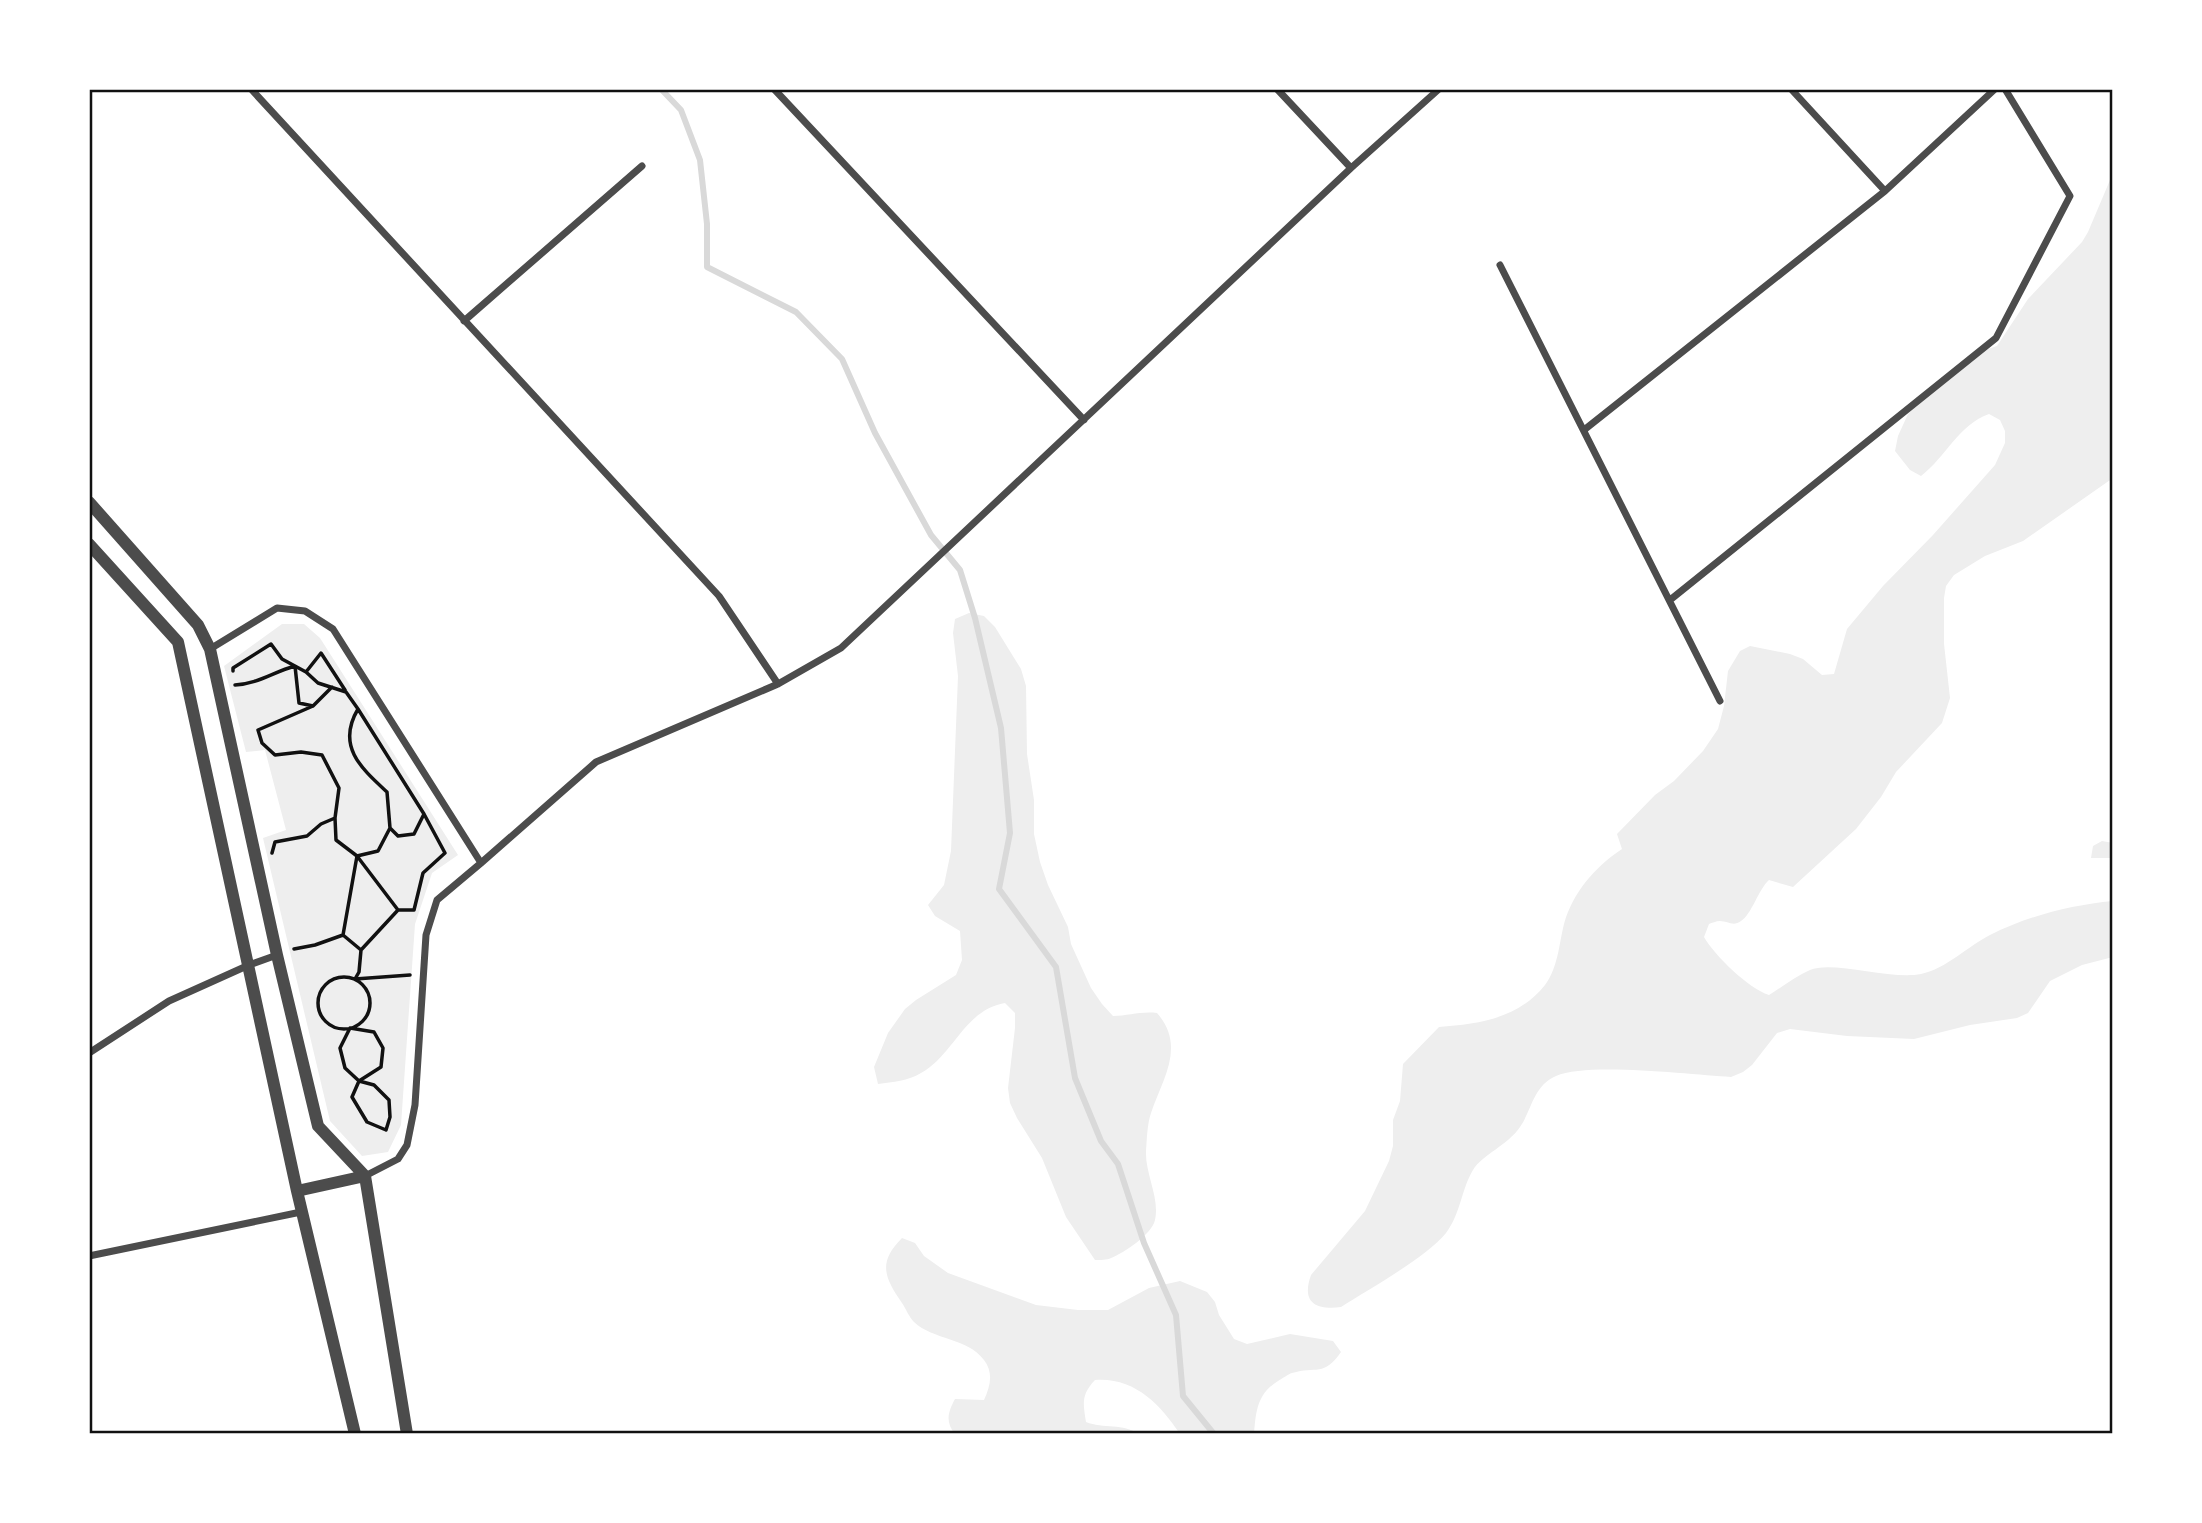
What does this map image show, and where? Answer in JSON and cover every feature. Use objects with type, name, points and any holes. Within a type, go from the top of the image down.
[{"type":"street","points":[[251,89],[719,596],[778,684]]},
{"type":"street","points":[[774,89],[1084,420]]},
{"type":"street","points":[[1278,89],[1351,168]]},
{"type":"street","points":[[296,1191],[365,1176],[398,1159],[407,1144],[415,1105],[426,935],[437,900],[596,762],[778,684],[841,648],[1351,168],[1439,89]]},
{"type":"street","points":[[1791,89],[1885,191]]},
{"type":"street","points":[[1584,430],[1885,191],[1995,89]]},
{"type":"street","points":[[1670,600],[1996,338],[2070,196],[2005,89]]},
{"type":"street","points":[[464,321],[642,166]]},
{"type":"street","points":[[1500,265],[1720,701]]},
{"type":"street","points":[[89,502],[198,625],[210,649],[277,955],[318,1126],[365,1176],[407,1434]]},
{"type":"street","points":[[89,544],[178,642],[296,1191],[355,1434]]},
{"type":"street","points":[[210,649],[277,608],[305,611],[333,629],[481,863]]},
{"type":"street","points":[[178,642],[198,625]]},
{"type":"street","points":[[89,1053],[169,1001],[277,955]]},
{"type":"street","points":[[89,1256],[301,1212]]},
{"type":"path","points":[[295,666],[278,671],[261,681],[235,686],[233,668],[271,645],[282,659],[295,666],[306,672],[318,682],[346,692]]},
{"type":"path","points":[[306,672],[321,653],[424,814],[445,853],[423,873],[414,910],[398,910],[361,950],[359,972],[355,979]]},
{"type":"path","points":[[295,666],[299,702],[313,706]]},
{"type":"path","points":[[332,687],[313,706],[258,730],[262,743],[275,755],[301,752],[322,755],[339,788],[335,818],[336,840],[357,856],[398,910]]},
{"type":"path","points":[[357,856],[378,851],[390,828],[387,792],[357,763],[350,746],[351,720],[358,709]]},
{"type":"path","points":[[390,828],[398,836],[414,834],[424,814]]},
{"type":"path","points":[[271,857],[275,842],[292,841],[307,836],[321,824],[335,818]]},
{"type":"path","points":[[343,935],[357,856]]},
{"type":"path","points":[[343,935],[361,950]]},
{"type":"path","points":[[293,949],[343,935]]},
{"type":"path","points":[[355,979],[412,975]]},
{"type":"path","points":[[349,1028],[332,1026],[325,1021],[318,1009],[318,999],[323,987],[329,981],[346,976],[363,984],[369,994],[370,1003],[367,1015],[362,1022],[349,1028],[340,1048],[345,1068],[359,1081],[374,1085],[389,1100],[390,1117],[386,1130],[367,1122],[352,1097],[359,1081],[381,1067],[383,1048],[374,1032],[349,1028]]},
{"type":"shaded area","points":[[2113,173],[2113,478],[2023,541],[1985,556],[1954,575],[1946,586],[1944,598],[1944,644],[1950,698],[1942,723],[1896,772],[1856,829],[1793,887],[1769,880],[1745,918],[1735,924],[1720,921],[1709,924],[1704,937],[1733,971],[1769,995],[1805,972],[1820,968],[1921,974],[1939,967],[1982,940],[2019,922],[2081,905],[2113,901],[2113,957],[2082,965],[2050,981],[2028,1013],[2017,1018],[1970,1025],[1914,1039],[1847,1036],[1790,1029],[1777,1033],[1752,1065],[1731,1077],[1615,1070],[1571,1072],[1556,1076],[1542,1086],[1515,1133],[1482,1159],[1473,1170],[1455,1218],[1437,1242],[1412,1262],[1341,1307],[1324,1307],[1313,1303],[1308,1292],[1311,1275],[1365,1211],[1389,1161],[1393,1146],[1393,1120],[1400,1101],[1403,1064],[1439,1027],[1496,1018],[1523,1005],[1545,985],[1555,964],[1564,924],[1573,901],[1594,872],[1622,849],[1617,834],[1703,751],[1718,729],[1728,671],[1740,651],[1750,646],[1790,654],[1803,659],[1822,675],[1834,674],[1847,629],[1995,465],[2005,443],[2005,431],[2000,420],[1989,414],[1960,433],[1921,476],[1910,470],[1895,451],[1898,436],[1908,414],[1934,387],[1985,350],[1997,346],[2028,299],[2082,242]]},
{"type":"shaded area","points":[[969,613],[984,616],[995,627],[1021,669],[1026,686],[1027,754],[1034,800],[1034,834],[1040,862],[1091,988],[1113,1016],[1157,1013],[1166,1025],[1170,1038],[1171,1050],[1166,1075],[1151,1113],[1147,1137],[1146,1160],[1156,1203],[1155,1220],[1149,1231],[1137,1242],[1108,1259],[1095,1260],[1066,1217],[1042,1158],[1010,1103],[1008,1088],[1015,1013],[1005,1003],[979,1014],[932,1065],[916,1076],[878,1084],[874,1067],[888,1033],[905,1009],[956,975],[962,960],[960,931],[935,916],[928,905],[944,885],[951,851],[958,676],[953,633],[955,619]]},
{"type":"shaded area","points":[[282,624],[304,624],[320,638],[458,855],[432,873],[415,924],[401,1125],[388,1152],[362,1156],[330,1121],[263,838],[286,830],[265,750],[246,752],[224,666]]},
{"type":"shaded area","points":[[2102,841],[2113,843],[2113,858],[2091,858],[2093,846]]},
{"type":"shaded area","points":[[902,1238],[915,1243],[924,1256],[948,1273],[1036,1305],[1108,1310],[1149,1288],[1180,1281],[1207,1292],[1234,1339],[1247,1344],[1290,1334],[1333,1341],[1341,1352],[1324,1368],[1292,1373],[1271,1386],[1259,1404],[1254,1434],[1180,1434],[1155,1403],[1134,1388],[1109,1380],[1095,1380],[1087,1390],[1084,1400],[1086,1422],[1126,1428],[1138,1434],[955,1434],[949,1417],[955,1399],[984,1400],[989,1385],[989,1370],[984,1360],[969,1347],[922,1328],[911,1318],[891,1286],[886,1270],[889,1255]]},
{"type":"waterway","points":[[661,89],[681,110],[700,160],[707,224],[707,267],[796,312],[842,359],[875,433],[931,535],[960,570],[975,618],[1001,728],[1010,833],[999,889],[1056,967],[1075,1078],[1101,1141],[1118,1164],[1144,1243],[1176,1315],[1183,1396],[1214,1434]]}]
